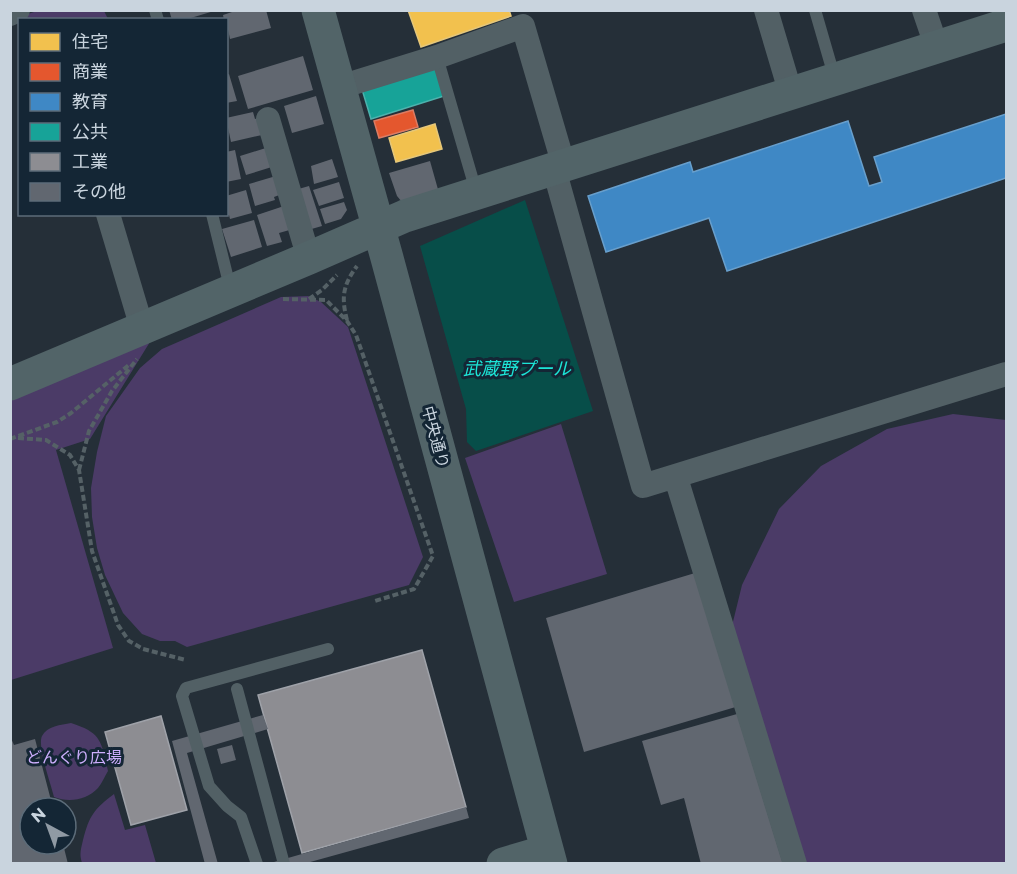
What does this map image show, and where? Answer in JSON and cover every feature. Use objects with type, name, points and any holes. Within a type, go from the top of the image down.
[{"type":"street","points":[[10,14],[18,10]]},
{"type":"street","name":"中央通り","points":[[318,10],[549,857]]},
{"type":"street","points":[[766,10],[791,94]]},
{"type":"street","points":[[924,10],[937,48]]},
{"type":"street","points":[[10,384],[142,347],[309,258],[405,216],[1006,25]]},
{"type":"street","points":[[340,87],[437,57],[523,26],[643,486],[676,478],[1005,375]]},
{"type":"street","points":[[268,119],[304,242]]},
{"type":"street","points":[[109,216],[142,347]]},
{"type":"street","points":[[676,478],[795,864]]},
{"type":"street","points":[[503,864],[549,857]]},
{"type":"lane","points":[[815,10],[835,80]]},
{"type":"lane","points":[[437,57],[477,192]]},
{"type":"lane","points":[[212,216],[227,274]]},
{"type":"lane","points":[[258,864],[241,817],[226,806],[209,786],[182,696],[186,688],[328,649]]},
{"type":"lane","points":[[237,689],[284,864]]},
{"type":"path","points":[[347,321],[342,303],[345,286],[362,260]]},
{"type":"path","points":[[273,301],[282,299],[326,300],[347,321],[356,335],[433,556],[414,589],[375,601]]},
{"type":"path","points":[[12,439],[57,422],[71,413],[121,370],[142,347]]},
{"type":"path","points":[[79,470],[89,431],[112,391],[142,347]]},
{"type":"path","points":[[12,439],[46,440],[70,455],[79,470],[92,551],[118,625],[129,641],[143,649],[186,660]]},
{"type":"green space","points":[[37,11],[104,11],[108,18],[26,18],[25,15]]},
{"type":"green space","points":[[308,296],[321,302],[348,327],[423,557],[409,585],[187,647],[175,641],[160,641],[142,634],[123,613],[105,575],[97,548],[92,517],[91,488],[106,416],[140,368],[162,349],[281,297]]},
{"type":"green space","points":[[153,337],[90,439],[56,450],[113,648],[11,680],[11,396]]},
{"type":"green space","points":[[953,414],[1006,420],[1006,863],[801,863],[730,634],[742,585],[779,509],[821,466],[887,429]]},
{"type":"green space","points":[[561,424],[607,574],[514,602],[465,458]]},
{"type":"green space","name":"どんぐり広場","points":[[71,723],[89,730],[98,740],[104,752],[108,771],[94,792],[83,798],[54,796],[41,741],[44,733],[55,726]]},
{"type":"green space","points":[[114,794],[125,830],[145,825],[156,863],[82,863],[81,849],[90,819],[97,809]]},
{"type":"water","name":"武蔵野プール","points":[[525,200],[593,411],[476,451],[467,442],[466,409],[420,246]]},
{"type":"building: 住宅","points":[[408,10],[509,10],[511,16],[421,47]]},
{"type":"building: 住宅","points":[[435,124],[442,149],[396,162],[389,138]]},
{"type":"building: 商業","points":[[413,110],[418,127],[379,138],[374,121]]},
{"type":"building: 教育","points":[[1006,114],[1006,178],[727,271],[709,218],[606,252],[588,196],[690,162],[693,172],[848,121],[869,186],[882,182],[874,157]]},
{"type":"building: 公共","points":[[434,63],[444,96],[371,119],[361,86]]},
{"type":"building: 工業","points":[[422,650],[466,807],[302,853],[258,695]]},
{"type":"building: 工業","points":[[161,716],[187,810],[131,825],[105,732]]},
{"type":"building: その他","points":[[169,10],[214,10],[191,18],[171,18]]},
{"type":"building: その他","points":[[238,10],[266,10],[271,28],[230,39],[228,18],[224,18],[223,15]]},
{"type":"building: その他","points":[[303,56],[313,90],[248,109],[238,76]]},
{"type":"building: その他","points":[[228,74],[237,101],[228,103]]},
{"type":"building: その他","points":[[316,96],[324,124],[292,133],[284,106]]},
{"type":"building: その他","points":[[253,112],[255,119],[259,118],[262,135],[231,142],[228,118]]},
{"type":"building: その他","points":[[269,147],[275,166],[246,175],[240,156]]},
{"type":"building: その他","points":[[235,150],[241,179],[228,182],[228,152]]},
{"type":"building: その他","points":[[332,159],[338,177],[314,184],[311,166]]},
{"type":"building: その他","points":[[430,161],[439,193],[402,202],[397,196],[389,173]]},
{"type":"building: その他","points":[[276,176],[282,194],[274,197],[275,200],[255,206],[249,184]]},
{"type":"building: その他","points":[[339,182],[344,198],[319,206],[313,190]]},
{"type":"building: その他","points":[[309,186],[322,226],[308,230],[295,190]]},
{"type":"building: その他","points":[[246,190],[252,213],[230,219],[228,195]]},
{"type":"building: その他","points":[[344,202],[347,210],[341,219],[325,224],[320,209]]},
{"type":"building: その他","points":[[287,205],[293,229],[279,233],[282,242],[267,246],[257,215]]},
{"type":"building: その他","points":[[254,220],[262,247],[231,257],[222,229]]},
{"type":"building: その他","points":[[695,573],[739,706],[584,752],[546,618]]},
{"type":"building: その他","points":[[737,714],[783,864],[701,864],[684,798],[661,805],[642,741]]},
{"type":"building: その他","points":[[263,715],[268,729],[187,753],[218,864],[205,864],[172,741]]},
{"type":"building: その他","points":[[10,736],[14,745],[35,739],[50,796],[18,796],[18,856],[66,856],[68,864],[10,864]]},
{"type":"building: その他","points":[[232,745],[236,760],[221,764],[217,749]]},
{"type":"building: その他","points":[[466,807],[469,818],[303,864],[267,864]]}]
